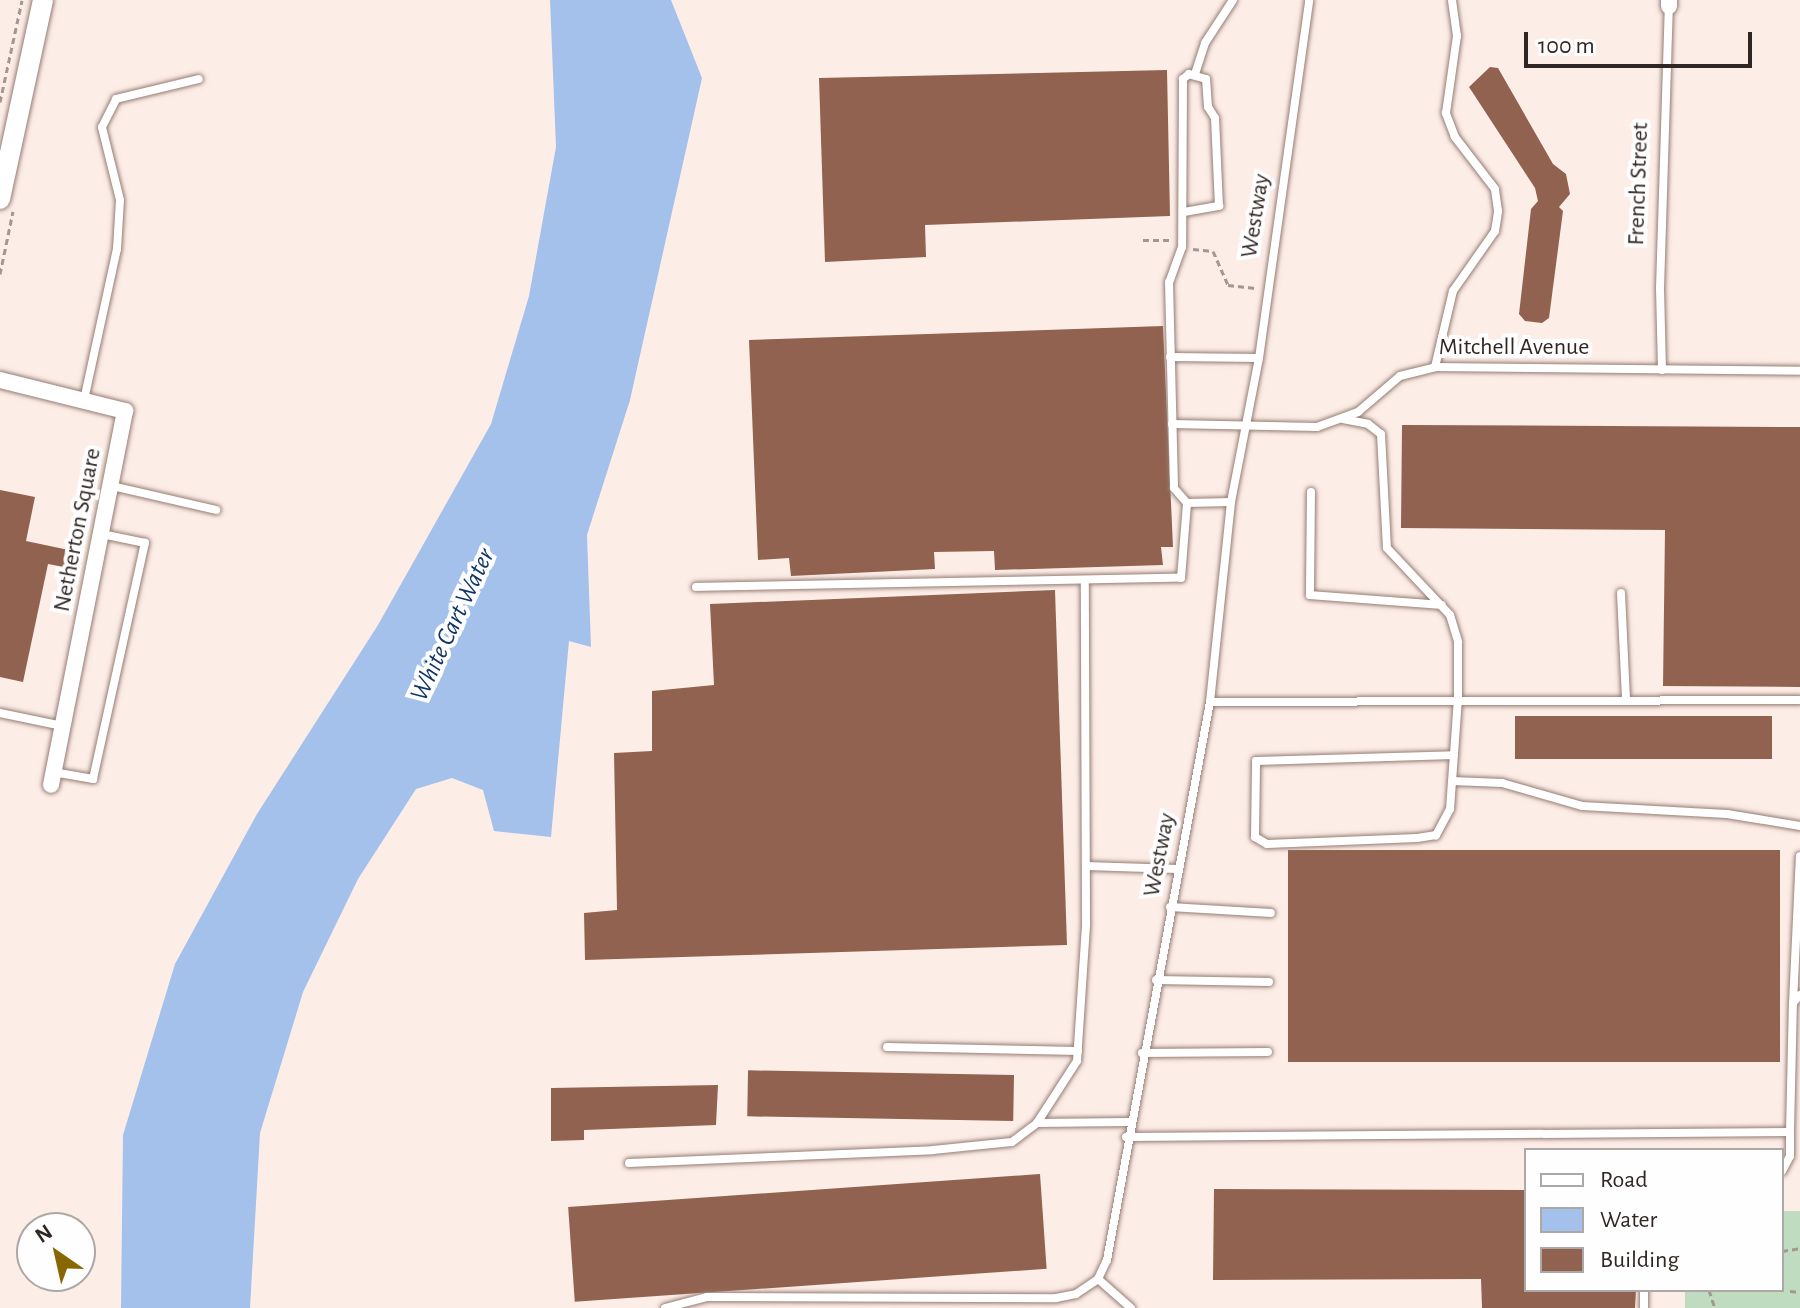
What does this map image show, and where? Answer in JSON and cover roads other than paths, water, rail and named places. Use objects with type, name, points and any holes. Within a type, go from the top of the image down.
[{"type":"street","points":[[0,199],[43,0]]},
{"type":"street","name":"Netherton Square","points":[[0,380],[125,411],[52,779]]},
{"type":"lane","points":[[1195,74],[1205,43],[1233,0]]},
{"type":"lane","name":"Westway","points":[[1098,1279],[1107,1260],[1126,1137],[1210,702],[1231,502],[1259,358],[1266,288],[1309,0]]},
{"type":"lane","points":[[1435,367],[1453,291],[1495,231],[1498,211],[1495,189],[1455,137],[1446,113],[1457,36],[1455,1]]},
{"type":"lane","name":"French Street","points":[[1662,370],[1660,288],[1669,3]]},
{"type":"lane","points":[[696,587],[1181,578],[1187,503],[1174,488],[1169,282],[1182,247],[1183,79],[1195,74],[1206,79],[1208,107],[1215,118],[1219,206],[1184,212]]},
{"type":"lane","points":[[84,401],[117,249],[120,200],[102,127],[116,99],[199,79]]},
{"type":"lane","points":[[1170,357],[1259,358]]},
{"type":"lane","name":"Mitchell Avenue","points":[[1172,424],[1317,427],[1343,419],[1400,376],[1435,367],[1800,371]]},
{"type":"lane","points":[[1343,419],[1368,424],[1381,434],[1387,548],[1442,605],[1458,642],[1458,698],[1454,755],[1450,809],[1436,835],[1267,844],[1255,837],[1256,761],[1454,755]]},
{"type":"lane","points":[[112,486],[216,510]]},
{"type":"lane","points":[[1311,492],[1310,595],[1442,605]]},
{"type":"lane","points":[[1187,503],[1231,502]]},
{"type":"lane","points":[[52,779],[93,779],[145,543],[102,534]]},
{"type":"lane","points":[[629,1163],[933,1150],[1012,1142],[1037,1123],[1077,1061],[1078,1051],[1086,866],[1085,580]]},
{"type":"lane","points":[[1621,593],[1626,699]]},
{"type":"lane","points":[[1210,702],[1458,698],[1800,700]]},
{"type":"lane","points":[[0,713],[63,726]]},
{"type":"lane","points":[[1452,781],[1502,783],[1582,806],[1727,814],[1800,826]]},
{"type":"lane","points":[[1784,1167],[1790,1156],[1800,856]]},
{"type":"lane","points":[[1086,866],[1178,869]]},
{"type":"lane","points":[[1170,907],[1271,913]]},
{"type":"lane","points":[[1156,980],[1269,982]]},
{"type":"lane","points":[[1793,1003],[1800,995]]},
{"type":"lane","points":[[887,1047],[1078,1051]]},
{"type":"lane","points":[[1142,1053],[1268,1052]]},
{"type":"lane","points":[[1037,1123],[1129,1122]]},
{"type":"lane","points":[[1126,1137],[1790,1132]]},
{"type":"lane","points":[[665,1308],[707,1297],[1056,1298],[1076,1294],[1098,1279],[1131,1308]]},
{"type":"water","name":"White Cart Water","points":[[550,0],[671,0],[702,78],[630,400],[587,535],[591,647],[569,641],[551,837],[494,831],[483,790],[452,778],[416,789],[358,879],[303,992],[260,1133],[250,1308],[121,1308],[123,1135],[175,964],[257,814],[378,625],[491,424],[529,296],[556,147]]}]
